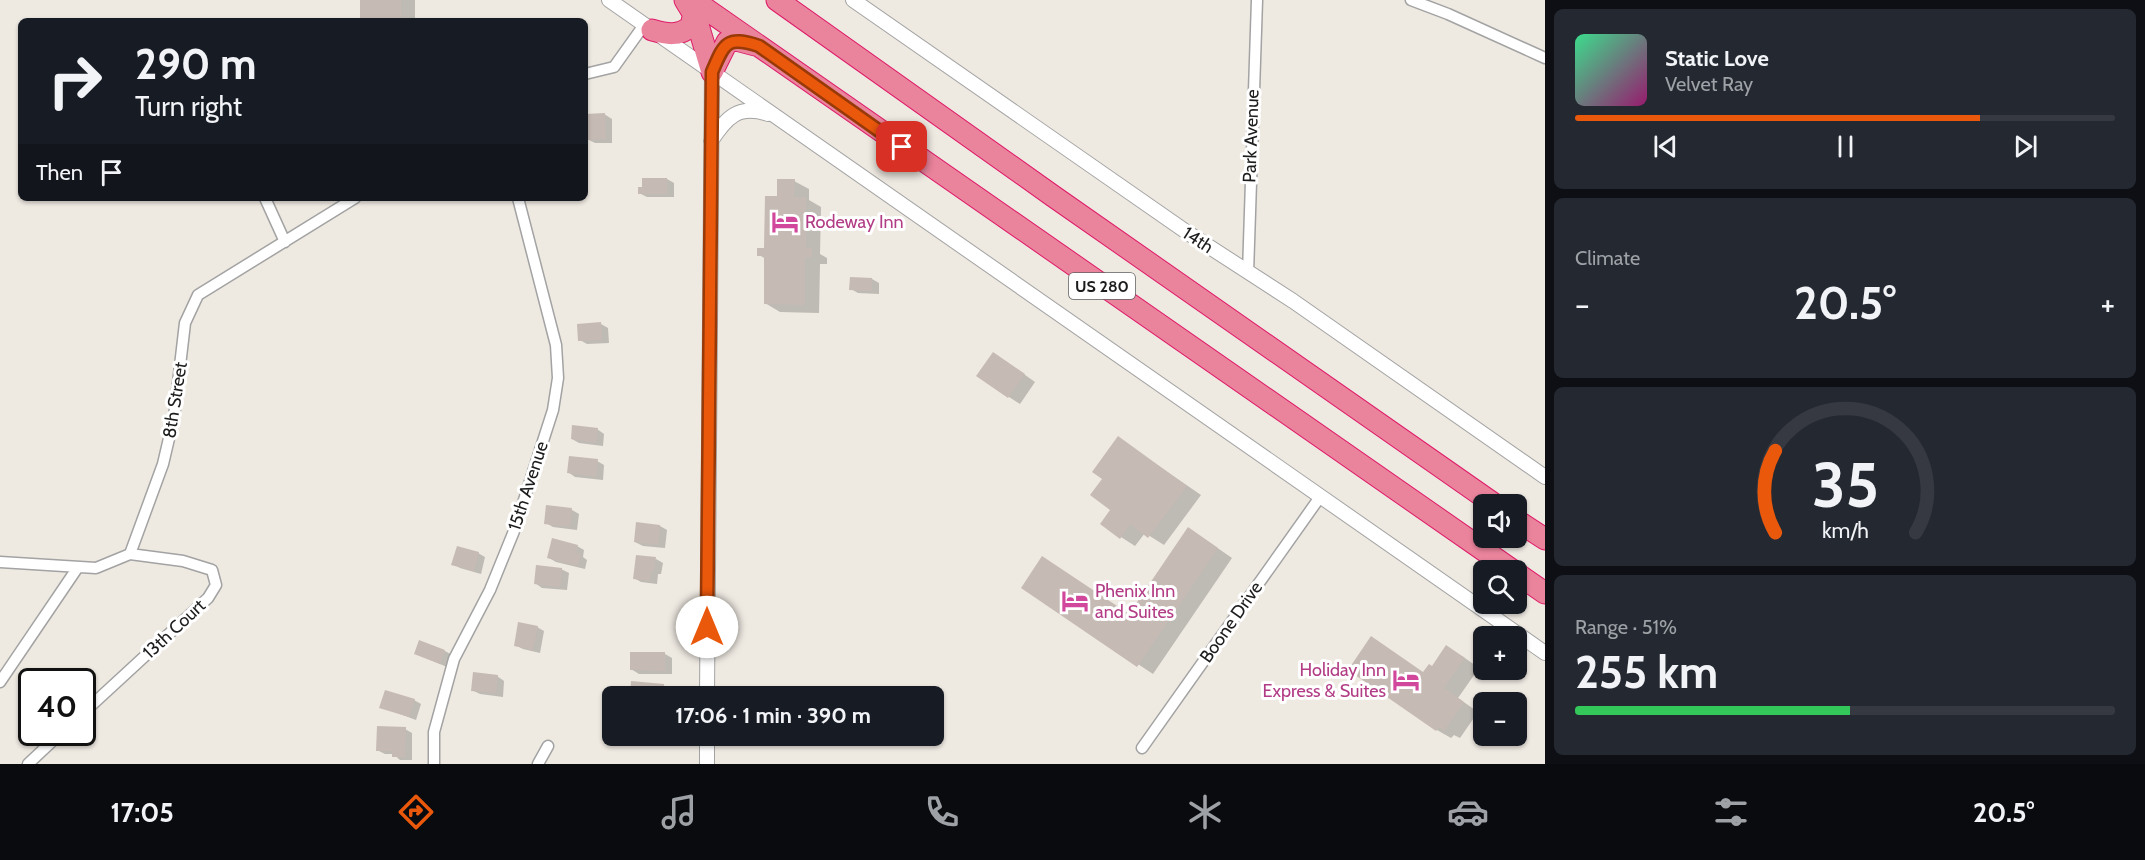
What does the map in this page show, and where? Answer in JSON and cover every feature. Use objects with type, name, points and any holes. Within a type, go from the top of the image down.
[{"type":"highway","name":"US 280","points":[[777,0],[1480,494]]},
{"type":"highway","points":[[648,28],[664,34],[681,33],[691,26],[691,4]]},
{"type":"highway","points":[[691,4],[712,72]]},
{"type":"highway","name":"US 280","points":[[691,4],[759,46],[1498,560]]},
{"type":"highway","points":[[712,72],[727,42],[736,40],[759,46]]},
{"type":"highway","points":[[1527,527],[1545,539]]},
{"type":"highway","points":[[1527,581],[1545,593]]},
{"type":"street","points":[[609,0],[1545,653]]},
{"type":"street","name":"14th","points":[[853,0],[1188,233],[1293,301],[1545,477]]},
{"type":"street","name":"Park Avenue","points":[[1248,273],[1257,0]]},
{"type":"street","points":[[1411,0],[1448,14],[1545,58]]},
{"type":"street","points":[[588,73],[614,67],[648,28]]},
{"type":"street","points":[[707,686],[712,72]]},
{"type":"street","points":[[711,141],[725,121],[737,113],[752,110],[774,116]]},
{"type":"street","points":[[266,201],[285,242]]},
{"type":"street","name":"8th Street","points":[[130,554],[163,464],[174,417],[185,322],[198,295],[350,201]]},
{"type":"street","name":"15th Avenue","points":[[434,764],[434,732],[454,658],[490,590],[514,531],[553,410],[558,378],[556,345],[519,201]]},
{"type":"street","name":"Boone Drive","points":[[1142,748],[1320,497]]},
{"type":"street","points":[[0,562],[96,568],[130,554]]},
{"type":"street","name":"13th Court","points":[[96,701],[208,598],[216,585],[212,570],[198,564],[130,554]]},
{"type":"street","points":[[0,682],[78,567]]},
{"type":"street","points":[[28,764],[47,746]]},
{"type":"street","points":[[538,764],[548,746]]},
{"type":"street","points":[[707,746],[707,764]]},
{"type":"building","points":[[360,0],[401,0],[401,18],[360,18]]},
{"type":"building","points":[[605,113],[606,139],[588,140],[588,114]]},
{"type":"building","points":[[642,178],[667,178],[667,194],[638,194],[638,187],[642,187]]},
{"type":"building","name":"Rodeway Inn","points":[[777,179],[795,179],[794,197],[806,197],[806,248],[812,248],[812,257],[805,257],[805,305],[764,304],[764,256],[757,256],[757,248],[764,248],[765,196],[777,196]]},
{"type":"building","points":[[850,277],[872,278],[872,291],[849,290]]},
{"type":"building","points":[[601,322],[602,340],[578,341],[577,324]]},
{"type":"building","points":[[993,352],[1025,374],[1008,398],[976,376]]},
{"type":"building","points":[[572,425],[598,428],[596,443],[571,439]]},
{"type":"building","points":[[1118,436],[1187,486],[1148,538],[1130,524],[1120,539],[1100,524],[1110,510],[1090,495],[1102,479],[1092,472]]},
{"type":"building","points":[[569,456],[598,459],[596,477],[567,473]]},
{"type":"building","points":[[546,505],[572,508],[570,527],[544,524]]},
{"type":"building","points":[[636,522],[660,525],[658,545],[634,542]]},
{"type":"building","name":"Phenix Inn and Suites","points":[[1188,527],[1218,548],[1137,667],[1021,588],[1042,556],[1129,614]]},
{"type":"building","points":[[552,538],[578,545],[576,553],[581,554],[578,566],[547,558]]},
{"type":"building","points":[[457,546],[479,552],[474,571],[451,565]]},
{"type":"building","points":[[636,555],[656,557],[650,581],[633,579]]},
{"type":"building","points":[[536,565],[562,568],[560,587],[534,584]]},
{"type":"building","points":[[518,622],[538,626],[533,650],[514,646]]},
{"type":"building","name":"Holiday Inn Express & Suites","points":[[1371,636],[1423,672],[1429,664],[1432,666],[1446,645],[1465,658],[1444,688],[1464,702],[1444,731],[1439,727],[1436,731],[1348,670]]},
{"type":"building","points":[[419,640],[445,650],[440,664],[414,654]]},
{"type":"building","points":[[630,652],[665,652],[665,671],[630,670]]},
{"type":"building","points":[[473,672],[498,675],[496,693],[471,691]]},
{"type":"building","points":[[631,681],[664,684],[664,686],[631,686]]},
{"type":"building","points":[[385,690],[415,699],[409,717],[379,708]]},
{"type":"building","points":[[377,726],[406,727],[405,757],[392,757],[392,751],[376,751]]},
{"type":"place","name":"Rodeway Inn","points":[[785,222]]},
{"type":"place","name":"Phenix Inn and Suites","points":[[1075,601]]},
{"type":"place","name":"Holiday Inn Express & Suites","points":[[1406,680]]},
{"type":"route","points":[[707,627],[712,72],[724,46],[727,42],[736,40],[759,46],[902,147]]}]
